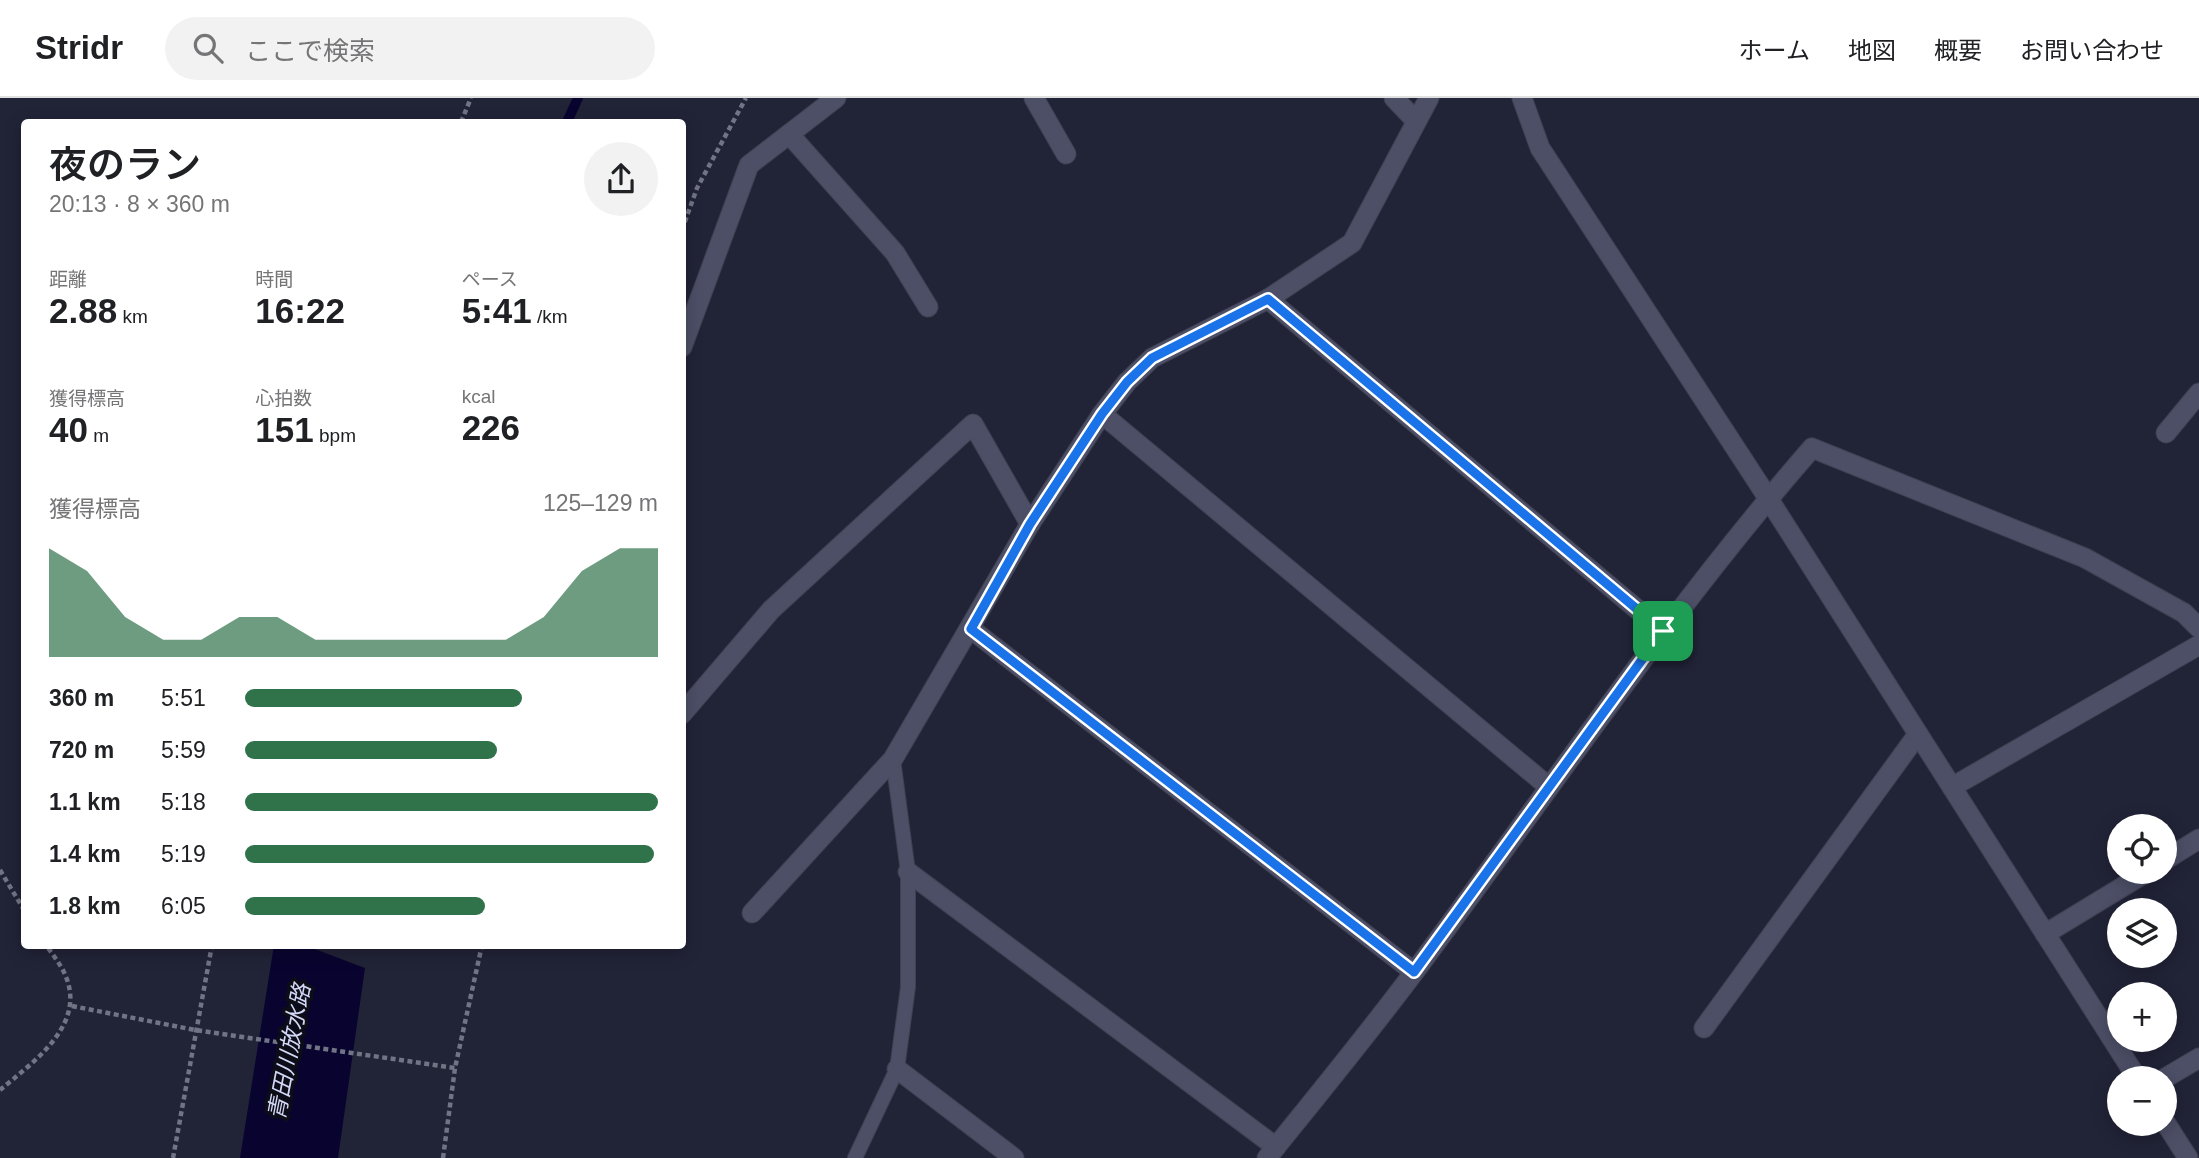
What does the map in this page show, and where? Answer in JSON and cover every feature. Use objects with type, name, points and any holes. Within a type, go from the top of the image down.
[{"type":"street","points":[[686,335],[749,165],[836,98]]},
{"type":"street","points":[[1034,98],[1066,154]]},
{"type":"street","points":[[1394,98],[1416,121]]},
{"type":"street","points":[[752,913],[892,759],[971,629],[1030,524],[1102,414],[1152,358],[1268,299],[1352,243],[1429,98]]},
{"type":"street","points":[[1522,98],[1540,148],[1768,498],[2129,1066]]},
{"type":"street","points":[[789,134],[895,253],[928,307]]},
{"type":"street","points":[[1268,299],[1663,631]]},
{"type":"street","points":[[2166,433],[2199,393]]},
{"type":"street","points":[[1102,414],[1549,787]]},
{"type":"street","points":[[686,708],[771,610],[973,424],[1030,524]]},
{"type":"street","points":[[908,872],[1272,1153],[1414,972],[1663,631],[1768,498],[1812,448],[2085,558],[2184,613],[2199,628]]},
{"type":"street","points":[[971,629],[1414,972]]},
{"type":"street","points":[[1952,787],[2199,645]]},
{"type":"street","points":[[1704,1028],[1918,734]]},
{"type":"street","points":[[2177,853],[2199,839]]},
{"type":"street","points":[[2045,934],[2127,884]]},
{"type":"street","points":[[2177,1072],[2199,1058]]},
{"type":"street","points":[[897,1069],[1014,1158]]},
{"type":"street","points":[[2174,1136],[2188,1158]]},
{"type":"lane","points":[[855,1158],[897,1069],[908,986],[908,872],[892,759]]},
{"type":"path","points":[[462,119],[471,98]]},
{"type":"path","points":[[686,219],[697,188],[746,98]]},
{"type":"path","points":[[0,870],[21,905]]},
{"type":"path","points":[[0,1090],[34,1062],[62,1030],[72,1006],[66,978],[48,949]]},
{"type":"path","points":[[173,1158],[211,949]]},
{"type":"path","points":[[443,1158],[455,1068],[481,949]]},
{"type":"path","points":[[72,1006],[195,1030],[455,1068]]},
{"type":"water","points":[[273,949],[315,949],[365,968],[338,1158],[240,1158]]},
{"type":"waterway","name":"青田川放水路","points":[[568,119],[578,98]]},
{"type":"route","points":[[1268,299],[1663,631],[1414,972],[971,629],[1030,524],[1102,414],[1127,382],[1152,358],[1268,299]]}]
